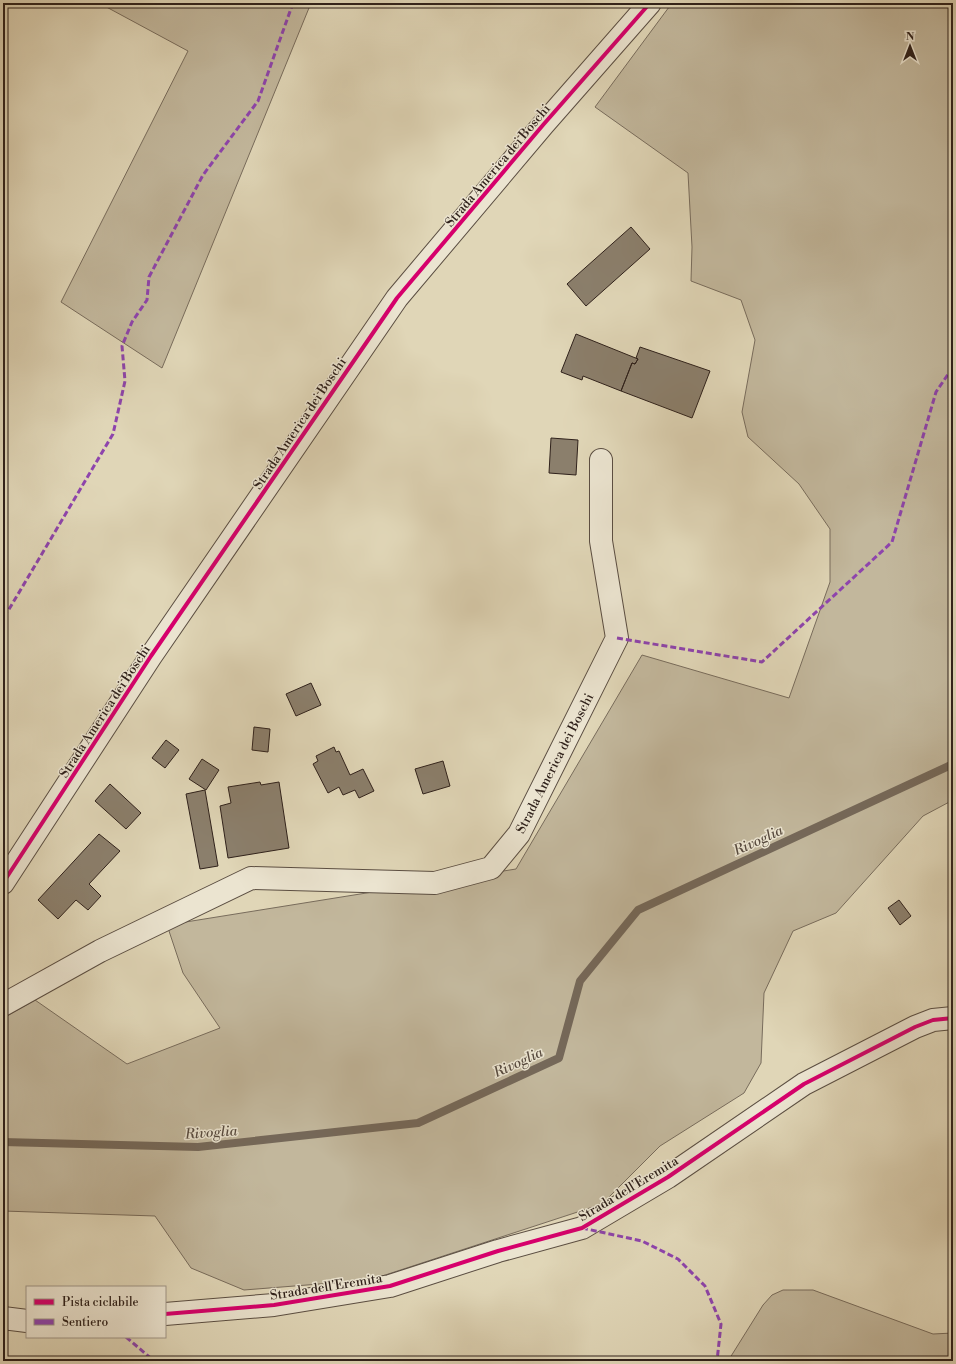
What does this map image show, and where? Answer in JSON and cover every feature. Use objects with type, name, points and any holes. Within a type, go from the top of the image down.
[{"type":"street","name":"Strada America dei Boschi","points":[[3,883],[151,656],[397,298],[543,125],[650,3]]},
{"type":"street","name":"Strada America dei Boschi","points":[[3,1005],[100,951],[251,878],[435,883],[491,868],[519,834],[618,638],[600,541],[601,460]]},
{"type":"street","name":"Strada dell'Eremita","points":[[166,1314],[274,1304],[390,1286],[498,1251],[582,1228],[668,1177],[804,1084],[916,1027],[933,1020],[952,1016]]},
{"type":"street","points":[[3,1318],[26,1321]]},
{"type":"shaded area","points":[[99,3],[311,3],[162,368],[61,302],[188,51]]},
{"type":"shaded area","points":[[672,3],[953,3],[953,800],[923,816],[836,913],[793,931],[764,993],[761,1063],[744,1093],[660,1146],[602,1204],[370,1280],[244,1290],[191,1268],[155,1216],[3,1211],[3,1018],[35,1000],[127,1064],[220,1028],[183,973],[167,925],[516,869],[642,655],[789,698],[830,582],[830,529],[799,484],[748,437],[742,412],[755,340],[741,300],[691,281],[692,247],[688,173],[595,107]]},
{"type":"shaded area","points":[[783,1290],[813,1290],[933,1334],[953,1333],[953,1361],[728,1361],[763,1305],[772,1295]]},
{"type":"building","points":[[631,227],[650,249],[586,306],[567,284]]},
{"type":"building","points":[[576,334],[638,359],[635,364],[632,363],[621,391],[583,376],[582,380],[561,372]]},
{"type":"building","points":[[640,347],[710,371],[692,418],[621,391],[632,363],[635,364],[638,359],[636,358]]},
{"type":"building","points":[[551,438],[578,440],[576,475],[549,473]]},
{"type":"building","points":[[311,683],[321,705],[296,716],[286,694]]},
{"type":"building","points":[[254,727],[270,729],[268,752],[252,750]]},
{"type":"building","points":[[166,740],[179,750],[165,768],[152,758]]},
{"type":"building","points":[[334,747],[336,752],[339,751],[350,775],[363,769],[374,791],[359,798],[355,790],[343,795],[339,787],[328,793],[313,764],[318,761],[316,756]]},
{"type":"building","points":[[202,759],[219,770],[206,790],[189,779]]},
{"type":"building","points":[[443,761],[450,786],[423,794],[415,769]]},
{"type":"building","points":[[260,782],[261,785],[279,782],[289,848],[228,858],[220,806],[231,803],[228,787]]},
{"type":"building","points":[[110,784],[141,813],[126,829],[95,801]]},
{"type":"building","points":[[205,790],[218,866],[200,869],[186,794]]},
{"type":"building","points":[[99,834],[120,851],[89,884],[101,896],[88,910],[76,900],[58,919],[38,900]]},
{"type":"building","points":[[899,900],[911,916],[900,925],[888,908]]},
{"type":"waterway","name":"Rivoglia","points":[[3,1142],[198,1147],[418,1123],[559,1058],[580,981],[638,910],[953,764]]},
{"type":"marked path","points":[[3,616],[8,611],[113,434],[125,381],[122,346],[132,322],[147,300],[149,277],[203,175],[258,101],[293,3]]},
{"type":"marked path","points":[[617,638],[762,662],[892,542],[936,392],[953,367]]},
{"type":"marked path","points":[[582,1228],[642,1241],[678,1259],[705,1286],[721,1324],[717,1361]]},
{"type":"marked path","points":[[127,1338],[154,1361]]},
{"type":"cycle path","points":[[3,883],[151,656],[397,298],[543,125],[650,3]]},
{"type":"cycle path","points":[[166,1314],[274,1305],[390,1286],[498,1251],[582,1228],[668,1177],[804,1084],[915,1027],[933,1020],[953,1018]]}]
